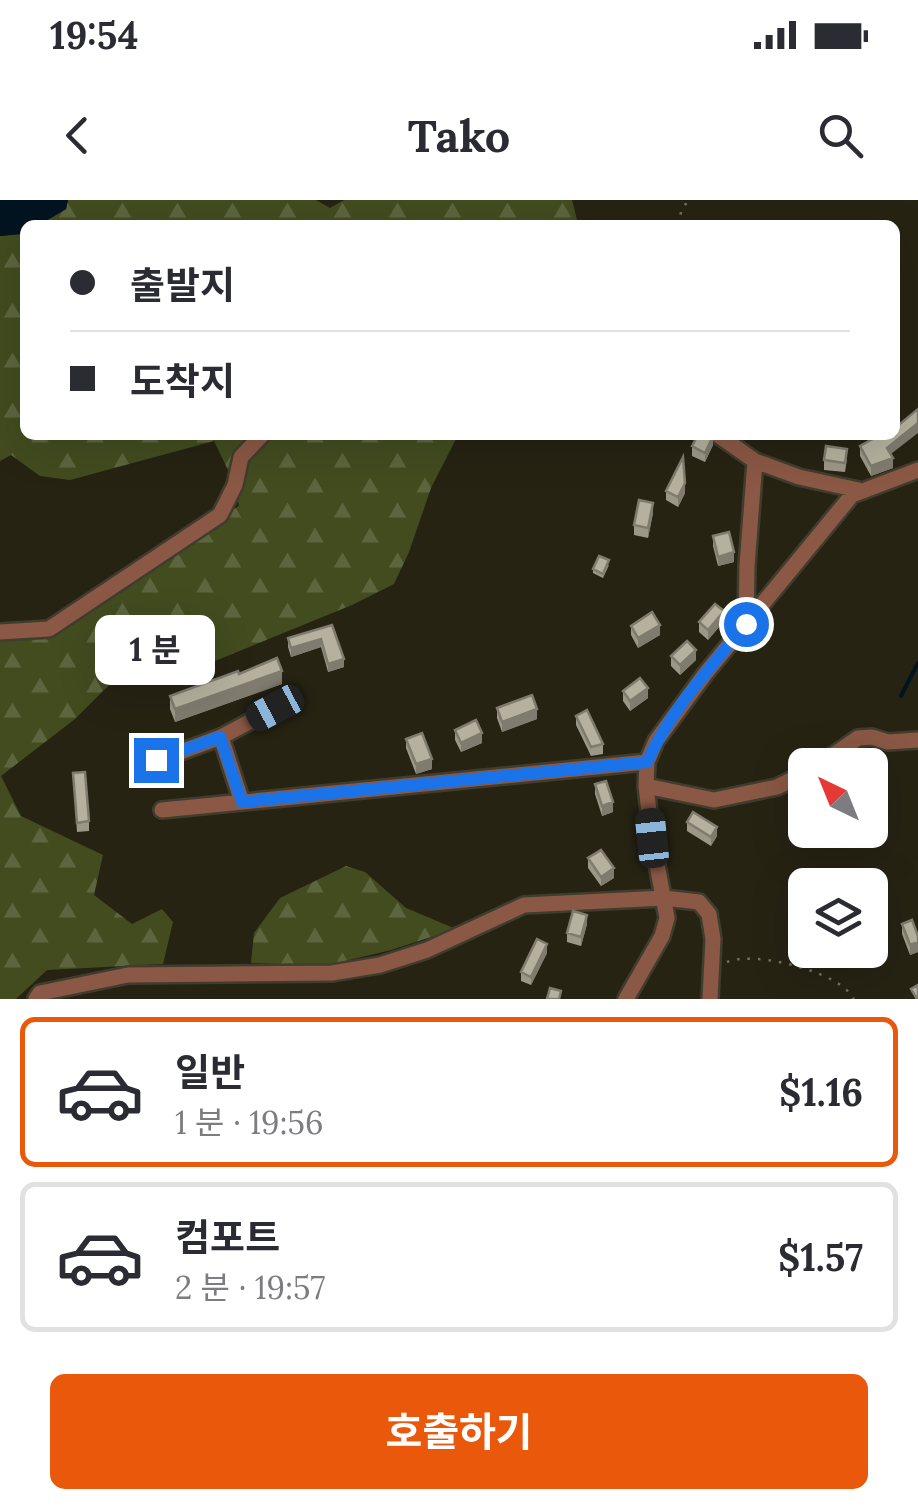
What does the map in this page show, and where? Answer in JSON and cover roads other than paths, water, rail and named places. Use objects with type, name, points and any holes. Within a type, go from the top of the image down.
[{"type":"street","points":[[0,632],[49,629],[220,514],[235,485],[241,457],[257,440]]},
{"type":"street","points":[[725,440],[756,461],[799,477],[863,491]]},
{"type":"street","points":[[746,624],[756,461]]},
{"type":"street","points":[[626,999],[662,936],[667,918],[646,786],[647,762],[656,740],[852,495],[918,470]]},
{"type":"street","points":[[156,760],[220,737],[275,708]]},
{"type":"street","points":[[844,748],[858,738],[872,736],[888,742],[918,740]]},
{"type":"street","points":[[220,737],[242,802]]},
{"type":"street","points":[[162,810],[647,762]]},
{"type":"street","points":[[646,786],[714,800],[788,782]]},
{"type":"street","points":[[36,999],[40,993],[128,975],[332,973],[427,950],[524,905],[664,898],[700,902],[709,914],[713,939],[710,999]]},
{"type":"water","points":[[0,200],[68,200],[66,209],[47,220],[20,220],[20,234],[0,236]]},
{"type":"waterway","points":[[901,696],[918,663]]}]
